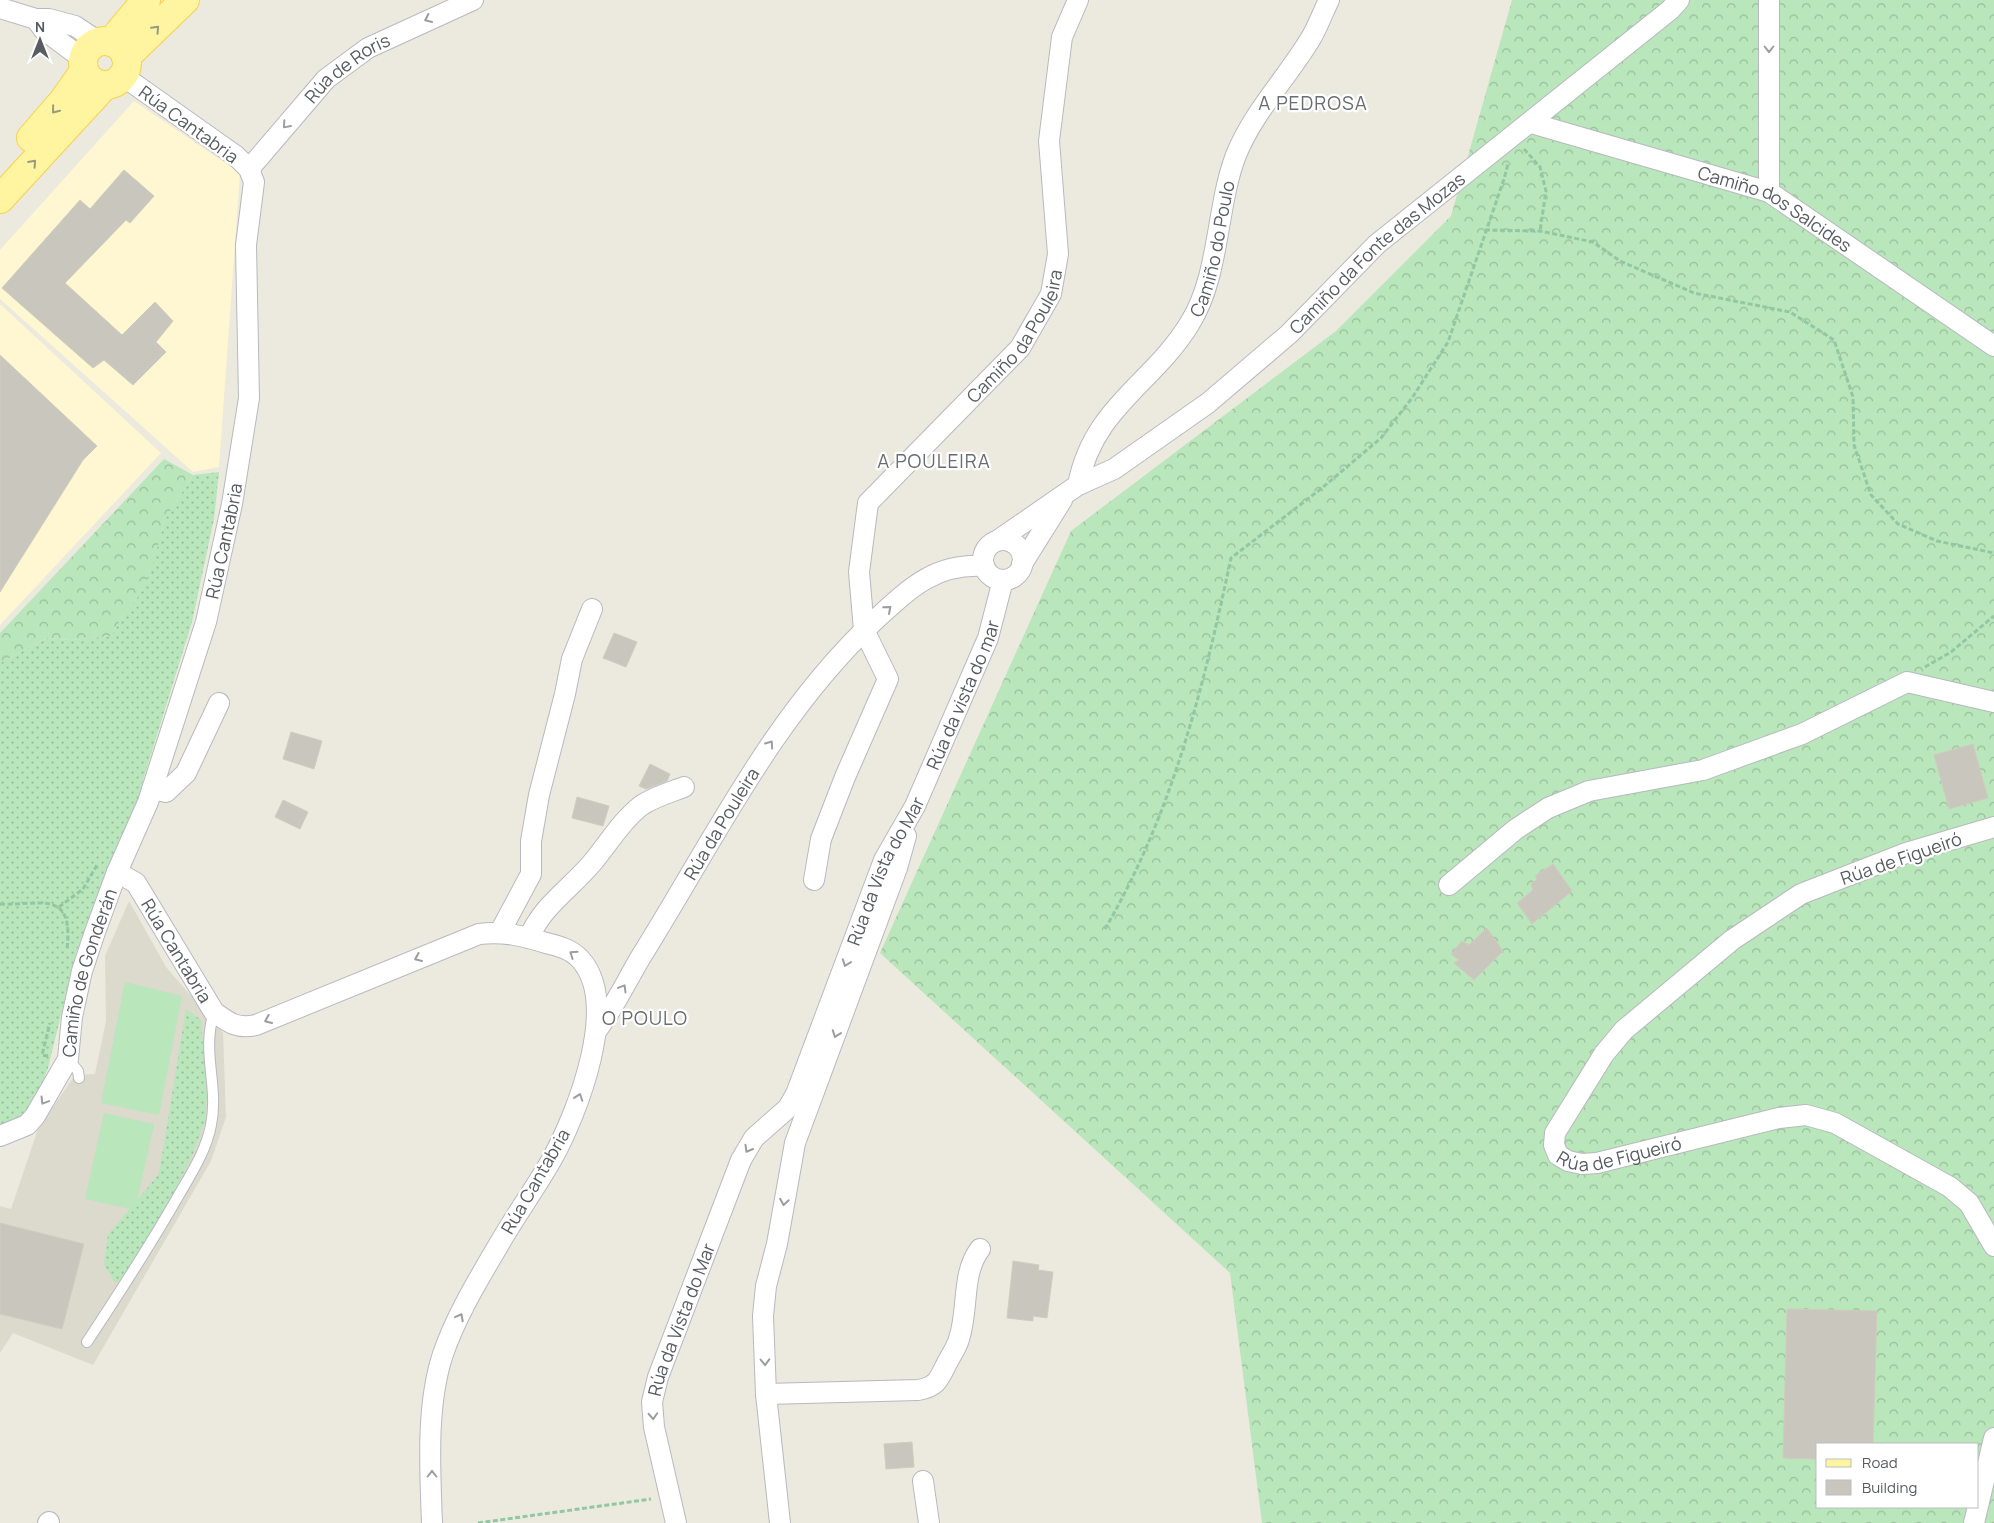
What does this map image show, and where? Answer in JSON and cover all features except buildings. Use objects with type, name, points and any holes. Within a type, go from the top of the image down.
[{"type":"main road","points":[[0,199],[104,62],[146,0]]},
{"type":"main road","points":[[0,171],[55,111],[104,62],[185,0]]},
{"type":"street","name":"Rúa de Roris","points":[[248,169],[326,79],[368,48],[473,0]]},
{"type":"street","name":"Camiño da Pouleira","points":[[864,630],[858,572],[868,503],[1020,348],[1051,294],[1058,254],[1049,141],[1062,37],[1078,0]]},
{"type":"street","name":"Camiño do Poulo","points":[[1072,490],[1083,461],[1099,429],[1121,401],[1178,340],[1200,305],[1236,157],[1254,119],[1312,37],[1329,0]]},
{"type":"street","name":"Camiño da Fonte das Mozas","points":[[997,541],[1072,490],[1114,469],[1208,403],[1289,334],[1377,244],[1670,10],[1679,0]]},
{"type":"street","points":[[1768,192],[1769,0]]},
{"type":"street","name":"Rúa Cantabria","points":[[0,8],[36,19],[49,19],[75,26],[104,62],[236,156],[248,169],[254,182],[246,245],[248,398],[245,432],[206,622],[148,802],[117,872],[136,883],[214,1012],[230,1024],[242,1028],[256,1025],[444,947],[480,934],[500,932],[566,949],[580,958],[594,985],[597,1030],[577,1104],[553,1158],[499,1244],[453,1330],[436,1379],[432,1407],[432,1523]]},
{"type":"street","name":"Camiño dos Salcides","points":[[1530,123],[1768,192],[1994,346]]},
{"type":"street","points":[[1022,564],[1022,555],[1014,544],[997,541],[987,548],[984,554],[984,566],[992,576],[1003,580],[1015,575],[1022,564],[1046,522],[1072,490]]},
{"type":"street","name":"Rúa da Pouleira","points":[[597,1030],[684,888],[730,806],[768,747],[810,691],[864,630],[904,594],[936,573],[959,566],[984,566]]},
{"type":"street","name":"Rúa da vista do mar","points":[[915,806],[988,638],[1003,580]]},
{"type":"street","points":[[500,932],[531,874],[531,841],[539,796],[572,659],[592,608]]},
{"type":"street","points":[[814,880],[821,839],[845,777],[888,679],[864,630]]},
{"type":"street","points":[[1449,885],[1516,829],[1548,808],[1589,791],[1703,770],[1802,734],[1907,682],[1994,702]]},
{"type":"street","points":[[152,789],[166,792],[186,774],[219,703]]},
{"type":"street","points":[[529,938],[535,923],[546,908],[590,865],[630,815],[643,804],[684,786]]},
{"type":"street","name":"Rúa da Vista do Mar","points":[[780,1523],[766,1394],[763,1316],[766,1286],[777,1244],[790,1160],[897,868],[915,806]]},
{"type":"street","name":"Rúa da Vista do Mar","points":[[676,1523],[654,1427],[652,1402],[658,1377],[741,1160],[754,1138],[765,1126],[788,1108],[796,1094],[884,860],[915,806]]},
{"type":"street","name":"Rúa de Figueiró","points":[[1994,826],[1906,853],[1802,894],[1732,940],[1624,1030],[1604,1054],[1558,1125],[1554,1145],[1558,1155],[1568,1161],[1582,1164],[1598,1163],[1779,1118],[1806,1116],[1835,1124],[1950,1186],[1969,1203],[1994,1246]]},
{"type":"street","name":"Camiño de Gonderán","points":[[0,1136],[27,1125],[35,1116],[68,1060],[72,1017],[82,971],[117,872]]},
{"type":"street","points":[[765,1126],[803,1121]]},
{"type":"street","points":[[766,1394],[930,1388],[942,1373],[959,1339],[969,1271],[972,1259],[980,1249]]},
{"type":"street","points":[[1979,1502],[1994,1438]]},
{"type":"street","points":[[923,1481],[929,1523]]},
{"type":"street","points":[[1974,1523],[1978,1508]]},
{"type":"lane","points":[[87,1342],[141,1260],[200,1158],[211,1125],[213,1093],[208,1031],[214,1012]]},
{"type":"lane","points":[[68,1060],[78,1071],[79,1078]]},
{"type":"path","points":[[1105,929],[1130,885],[1176,775],[1211,652],[1231,558],[1322,488],[1382,438],[1412,398],[1448,342],[1504,179],[1513,136]]},
{"type":"path","points":[[1513,136],[1540,167],[1546,191],[1540,232]]},
{"type":"path","points":[[1485,230],[1540,232],[1594,242],[1620,261],[1694,293],[1790,312],[1834,340],[1853,397],[1854,445],[1871,494],[1898,524],[1937,541],[1994,553]]},
{"type":"path","points":[[1907,682],[1920,669],[1950,652],[1994,616]]},
{"type":"path","points":[[0,904],[17,905],[38,902],[51,903],[59,907],[67,921],[67,950]]},
{"type":"path","points":[[52,1014],[42,1055],[68,1060]]},
{"type":"path","points":[[478,1523],[669,1497]]},
{"type":"shaded area","points":[[134,101],[240,173],[219,467],[193,472],[0,299],[0,250]]},
{"type":"shaded area","points":[[0,304],[161,453],[0,625]]},
{"type":"shaded area","points":[[129,901],[166,967],[223,1033],[226,1117],[211,1161],[93,1365],[13,1333],[0,1353],[0,1206],[11,1209],[38,1129],[75,1075],[95,1074],[106,1021],[105,956]]},
{"type":"green space","points":[[1512,0],[1994,0],[1994,1523],[1262,1523],[1230,1273],[880,953],[1071,531],[1336,331],[1451,216]]},
{"type":"green space","points":[[164,459],[193,475],[165,519],[151,571],[137,598],[123,615],[111,636],[70,640],[47,638],[0,663],[0,633]]},
{"type":"green space","points":[[219,472],[214,519],[192,622],[141,787],[139,809],[77,950],[48,1068],[32,1112],[0,1129],[0,663],[47,638],[70,640],[111,636],[123,615],[137,598],[165,519],[193,475]]},
{"type":"green space","points":[[125,982],[182,996],[159,1115],[101,1103]]},
{"type":"green space","points":[[186,1009],[201,1020],[207,1094],[205,1121],[193,1154],[135,1271],[115,1283],[104,1265],[108,1235],[159,1174]]},
{"type":"green space","points":[[104,1113],[154,1124],[135,1210],[85,1199]]},
{"type":"district","name":"A PEDROSA","points":[[1313,103]]},
{"type":"district","name":"A POULEIRA","points":[[934,461]]},
{"type":"district","name":"O POULO","points":[[645,1018]]}]
